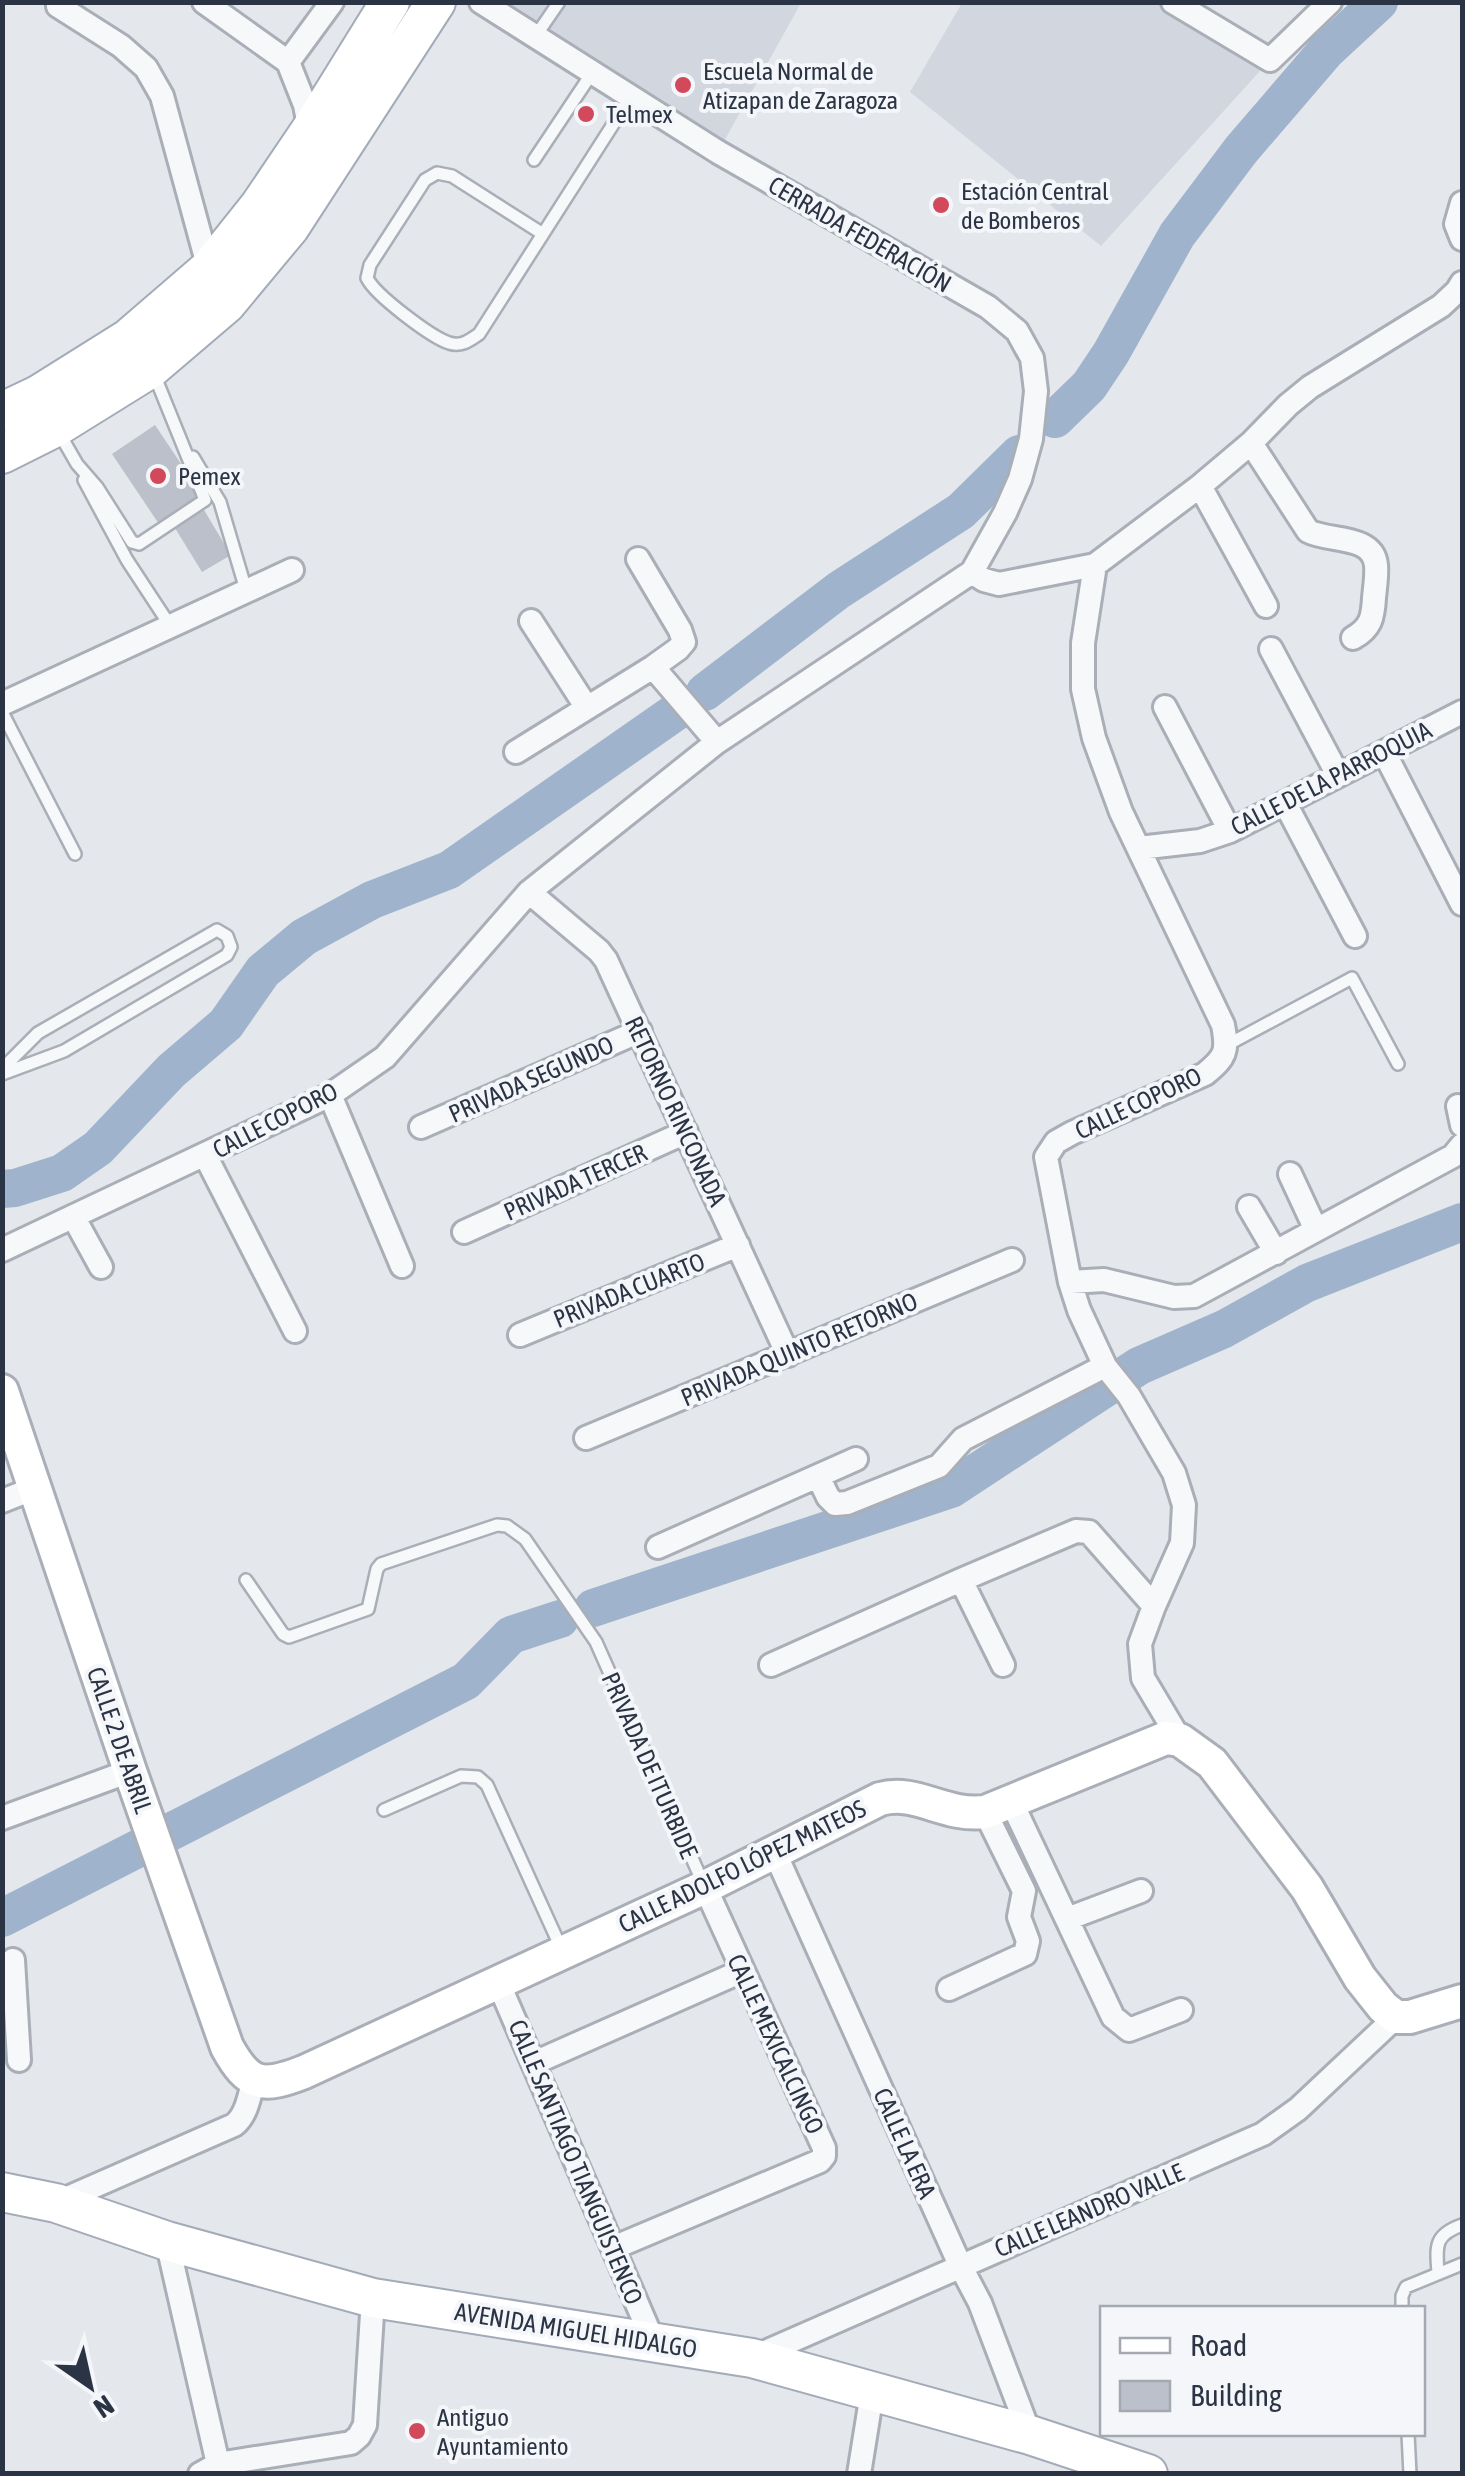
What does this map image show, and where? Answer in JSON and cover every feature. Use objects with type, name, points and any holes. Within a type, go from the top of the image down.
[{"type":"main road","points":[[2,412],[38,395],[129,338],[208,268],[260,205],[390,2]]},
{"type":"main road","points":[[2,454],[56,428],[151,368],[226,304],[290,227],[436,2]]},
{"type":"main road","name":"CALLE 2 DE ABRIL","points":[[2,1391],[227,2047],[238,2068],[254,2080]]},
{"type":"main road","name":"CALLE ADOLFO LÓPEZ MATEOS","points":[[254,2080],[281,2081],[304,2072],[705,1887],[880,1799],[895,1795],[969,1814],[998,1807],[1149,1743],[1166,1738],[1180,1740]]},
{"type":"main road","points":[[1180,1740],[1212,1763],[1307,1888],[1360,1978],[1383,2007],[1396,2017],[1461,2007]]},
{"type":"main road","name":"AVENIDA MIGUEL HIDALGO","points":[[2,2192],[56,2203],[166,2241],[373,2298],[752,2358],[1030,2435],[1148,2474]]},
{"type":"street","points":[[204,2],[288,62],[305,104],[310,131]]},
{"type":"street","points":[[288,62],[332,2]]},
{"type":"street","name":"CERRADA FEDERACIÓN","points":[[481,2],[718,152],[988,308],[1017,331],[1032,358],[1036,391],[1030,439],[1020,479],[1005,514],[972,572]]},
{"type":"street","points":[[1173,2],[1270,60],[1330,2]]},
{"type":"street","points":[[58,6],[121,46],[146,68],[162,96],[208,268]]},
{"type":"street","points":[[1462,203],[1456,224],[1462,239]]},
{"type":"street","points":[[972,572],[999,584],[1096,565],[1200,486],[1251,443],[1288,404],[1440,306],[1462,282]]},
{"type":"street","points":[[1251,443],[1308,531],[1358,543],[1374,555],[1373,615],[1370,625],[1353,638]]},
{"type":"street","points":[[1200,486],[1266,606]]},
{"type":"street","points":[[516,752],[652,667],[684,642],[638,560]]},
{"type":"street","name":"CALLE COPORO","points":[[1096,565],[1083,643],[1084,689],[1094,738],[1121,812],[1223,1024],[1227,1045],[1221,1062],[1205,1074],[1072,1133],[1056,1142],[1046,1157],[1070,1282],[1084,1322],[1105,1366],[1129,1396],[1174,1473],[1184,1506],[1182,1542],[1140,1644],[1143,1678],[1180,1740]]},
{"type":"street","points":[[2,704],[292,570]]},
{"type":"street","name":"CALLE COPORO","points":[[2,1250],[330,1096],[385,1057],[530,892],[717,742],[972,572]]},
{"type":"street","points":[[530,621],[587,708]]},
{"type":"street","points":[[1271,649],[1338,775]]},
{"type":"street","points":[[652,667],[717,742]]},
{"type":"street","points":[[1165,708],[1230,831]]},
{"type":"street","name":"CALLE DE LA PARROQUIA","points":[[1139,848],[1200,840],[1230,831],[1462,712]]},
{"type":"street","points":[[1384,752],[1462,904]]},
{"type":"street","points":[[1284,803],[1355,936]]},
{"type":"street","name":"RETORNO RINCONADA","points":[[530,892],[606,960],[788,1355]]},
{"type":"street","name":"PRIVADA SEGUNDO","points":[[421,1126],[640,1031]]},
{"type":"street","points":[[330,1096],[402,1266]]},
{"type":"street","name":"PRIVADA TERCER","points":[[464,1232],[686,1132]]},
{"type":"street","points":[[1070,1282],[1104,1280],[1174,1296],[1194,1296],[1453,1156],[1462,1145]]},
{"type":"street","points":[[205,1155],[295,1332]]},
{"type":"street","points":[[1290,1174],[1316,1230]]},
{"type":"street","points":[[1249,1207],[1276,1253]]},
{"type":"street","points":[[74,1218],[102,1267]]},
{"type":"street","name":"PRIVADA CUARTO","points":[[520,1336],[738,1246]]},
{"type":"street","name":"PRIVADA QUINTO RETORNO","points":[[586,1438],[1012,1260]]},
{"type":"street","points":[[818,1476],[835,1504],[848,1503],[939,1466],[963,1439],[1105,1366]]},
{"type":"street","points":[[658,1547],[856,1459]]},
{"type":"street","points":[[2,1501],[35,1488]]},
{"type":"street","points":[[771,1666],[1076,1531],[1089,1532],[1154,1606]]},
{"type":"street","points":[[961,1580],[1003,1665]]},
{"type":"street","points":[[2,1818],[130,1771]]},
{"type":"street","points":[[998,1807],[1067,1919],[1112,2016],[1129,2030],[1182,2010]]},
{"type":"street","points":[[949,1989],[1025,1954],[1028,1949],[1019,1917],[1024,1891],[998,1807]]},
{"type":"street","name":"CALLE LA ERA","points":[[774,1853],[980,2303],[1030,2435]]},
{"type":"street","name":"CALLE MEXICALCINGO","points":[[614,2248],[824,2156],[824,2148],[705,1887]]},
{"type":"street","points":[[1067,1919],[1140,1891]]},
{"type":"street","points":[[14,1960],[10,2017],[20,2060]]},
{"type":"street","points":[[534,2063],[742,1971]]},
{"type":"street","name":"CALLE SANTIAGO TIANGUISTENCO","points":[[498,1982],[654,2343]]},
{"type":"street","name":"CALLE LEANDRO VALLE","points":[[752,2358],[1263,2134],[1298,2108],[1396,2017]]},
{"type":"street","points":[[56,2203],[234,2125],[245,2112],[254,2080]]},
{"type":"street","points":[[166,2241],[209,2469],[350,2443],[360,2436],[365,2425],[373,2298]]},
{"type":"street","points":[[859,2474],[872,2393]]},
{"type":"lane","points":[[535,37],[559,2]]},
{"type":"lane","points":[[534,160],[592,73]]},
{"type":"lane","points":[[543,234],[452,176],[437,173],[426,180],[370,264],[367,278],[372,289],[450,344],[465,343],[479,334],[543,234],[630,97]]},
{"type":"lane","points":[[76,464],[97,487],[132,542],[139,544],[205,501],[151,368]]},
{"type":"lane","points":[[56,428],[108,526],[171,627]]},
{"type":"lane","points":[[180,437],[220,502],[246,590]]},
{"type":"lane","points":[[2,712],[75,854]]},
{"type":"lane","points":[[217,930],[227,936],[227,955],[64,1050],[2,1072],[38,1033],[217,930]]},
{"type":"lane","points":[[1227,1045],[1352,978],[1398,1064]]},
{"type":"lane","name":"PRIVADA DE ITURBIDE","points":[[246,1580],[288,1637],[368,1608],[381,1564],[497,1525],[506,1526],[525,1539],[596,1642],[705,1887]]},
{"type":"lane","points":[[384,1810],[461,1776],[478,1777],[487,1785],[562,1952]]},
{"type":"lane","points":[[1438,2274],[1439,2239],[1447,2230],[1462,2225]]},
{"type":"lane","points":[[1402,2306],[1406,2287],[1462,2264]]},
{"type":"lane","points":[[1408,2436],[1410,2474]]},
{"type":"shaded area","name":"Escuela Normal de Atizapan de Zaragoza","points":[[481,3],[801,3],[718,152]]},
{"type":"shaded area","points":[[962,3],[1173,3],[1270,60],[1101,246],[910,92]]},
{"type":"building","name":"Pemex","points":[[155,425],[204,498],[161,527],[112,454]]},
{"type":"building","name":"Pemex","points":[[204,510],[231,555],[202,572],[175,528]]},
{"type":"waterway","points":[[1055,419],[1089,386],[1177,235],[1241,150],[1326,51],[1379,2]]},
{"type":"waterway","points":[[705,692],[839,590],[961,511],[1019,454]]},
{"type":"waterway","points":[[2,1189],[62,1173],[98,1148],[171,1071],[226,1024],[263,971],[304,937],[372,900],[449,870],[677,711]]},
{"type":"waterway","points":[[593,1608],[951,1489],[1139,1366],[1224,1329],[1307,1283],[1462,1222]]},
{"type":"waterway","points":[[2,1918],[466,1681],[511,1635],[560,1619]]},
{"type":"place","name":"Escuela Normal de Atizapan de Zaragoza","points":[[683,85]]},
{"type":"place","name":"Telmex","points":[[586,114]]},
{"type":"place","name":"Estación Central de Bomberos","points":[[941,205]]},
{"type":"place","name":"Pemex","points":[[158,476]]},
{"type":"place","name":"Antiguo Ayuntamiento","points":[[417,2431]]}]
